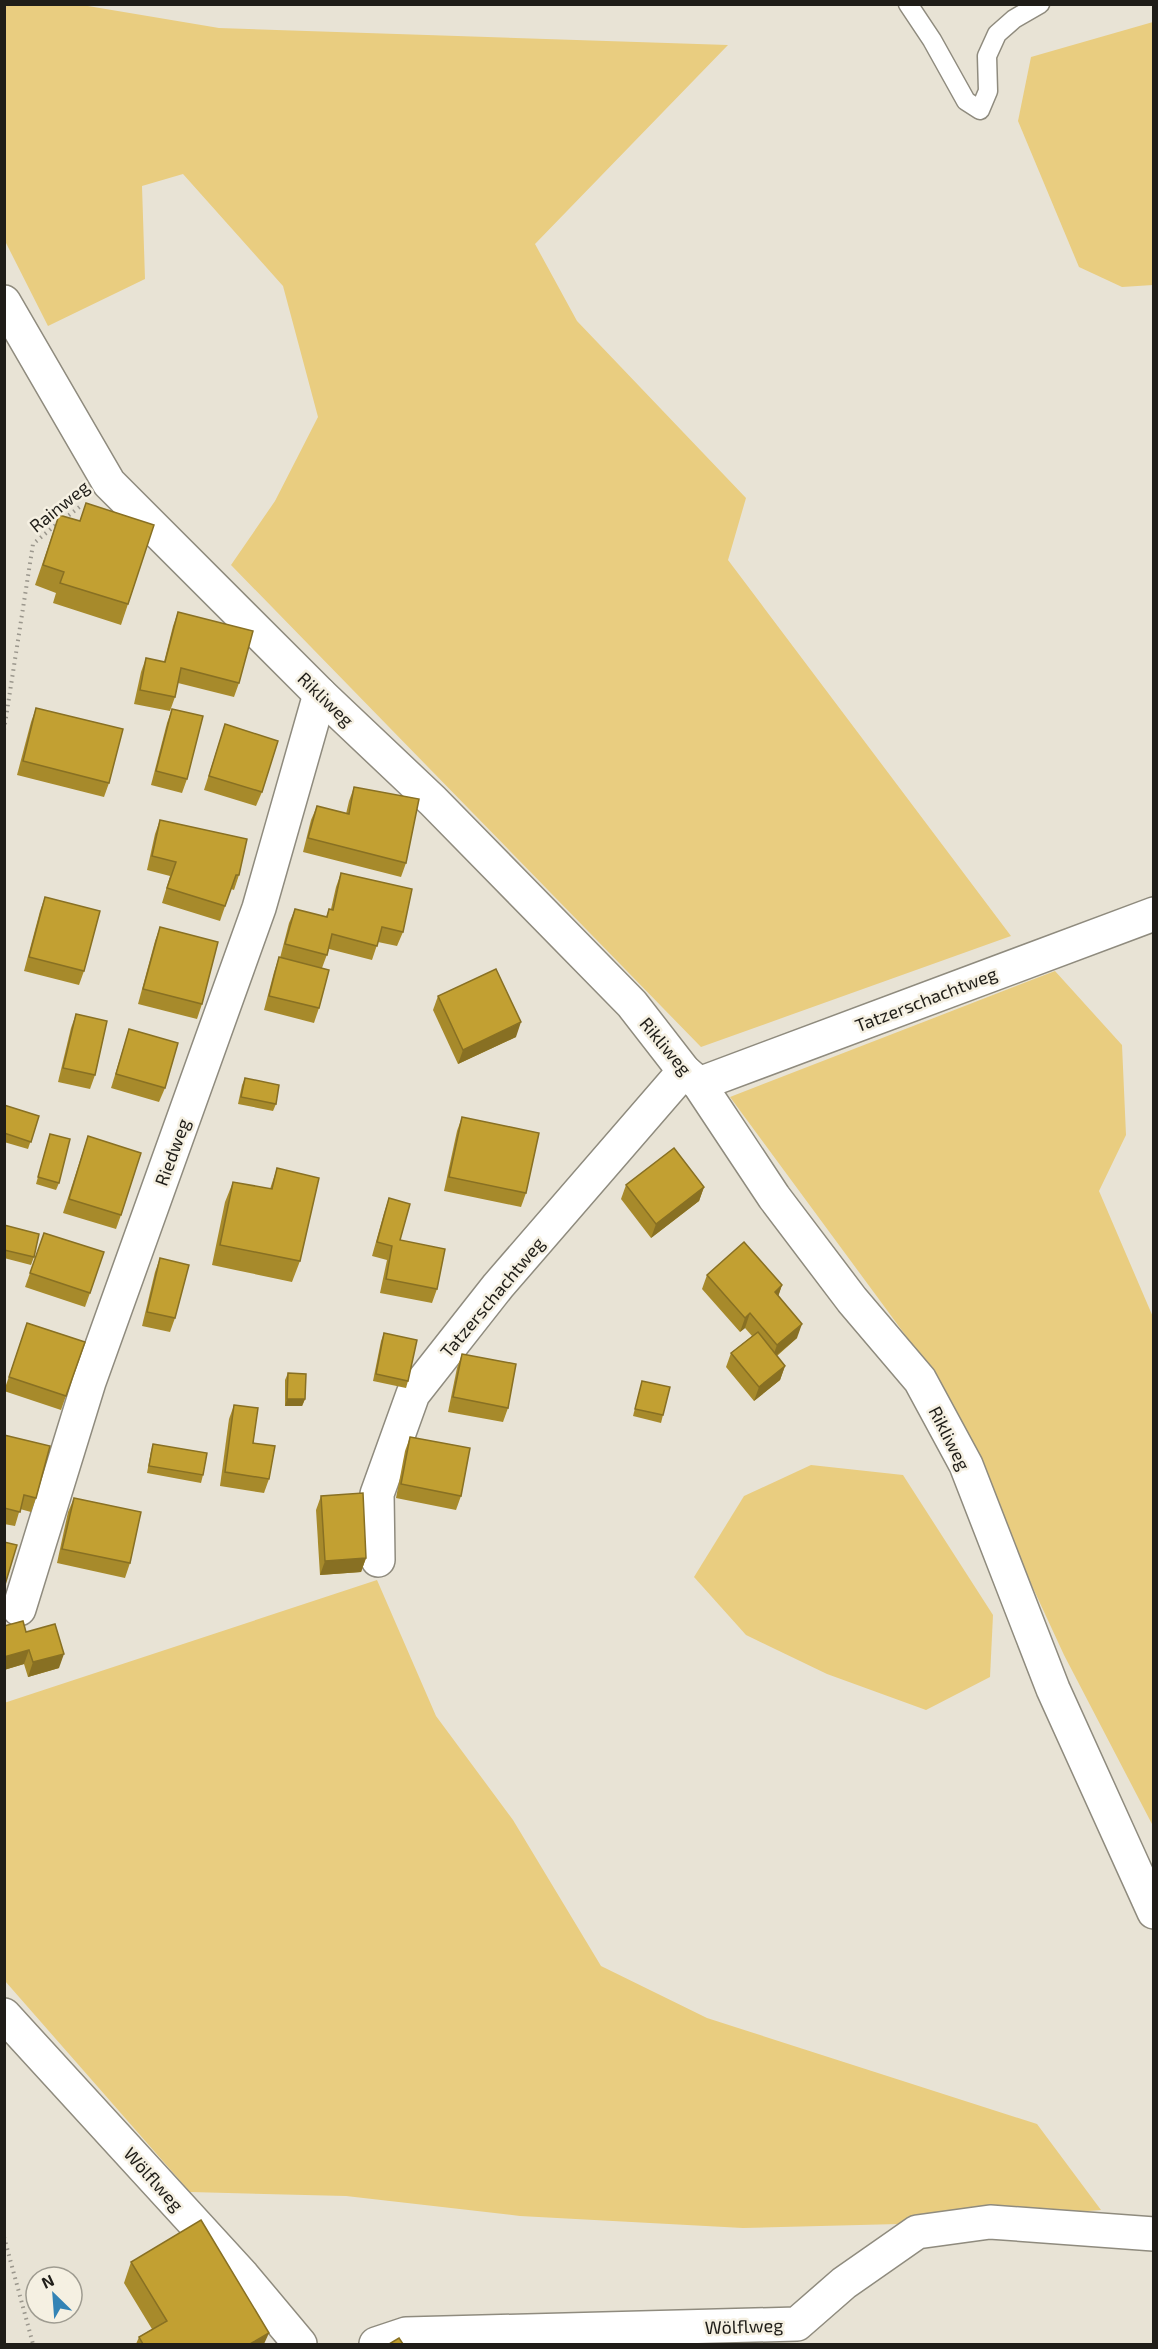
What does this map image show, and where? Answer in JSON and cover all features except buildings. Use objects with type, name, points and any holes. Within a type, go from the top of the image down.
[{"type":"street","name":"Rikliweg","points":[[4,302],[109,483],[320,694],[433,801],[623,995],[692,1077],[774,1197],[852,1300],[925,1389],[966,1465],[1053,1689],[1154,1912]]},
{"type":"street","name":"Riedweg","points":[[19,1609],[89,1382],[259,908],[320,694]]},
{"type":"street","name":"Tatzerschachtweg","points":[[378,1560],[377,1494],[413,1394],[498,1286],[692,1077],[1154,914]]},
{"type":"street","name":"Wölflweg","points":[[4,2015],[243,2276],[300,2344]]},
{"type":"street","name":"Wölflweg","points":[[376,2344],[406,2334],[797,2324],[844,2283],[917,2232],[990,2222],[1154,2234]]},
{"type":"lane","points":[[908,4],[932,39],[966,101],[980,110],[988,91],[987,56],[997,34],[1014,19],[1040,4]]},
{"type":"path","name":"Rainweg","points":[[4,730],[33,544],[109,483]]},
{"type":"path","points":[[4,2237],[33,2344]]},
{"type":"shaded area","points":[[5,4],[82,5],[219,28],[728,45],[535,244],[577,321],[746,498],[728,560],[1011,936],[701,1047],[231,565],[275,501],[318,417],[283,286],[183,174],[142,186],[145,279],[48,326],[5,241]]},
{"type":"shaded area","points":[[1153,22],[1153,285],[1122,287],[1079,267],[1018,121],[1031,57]]},
{"type":"shaded area","points":[[1055,971],[1122,1045],[1126,1135],[1099,1191],[1153,1317],[1153,1826],[1064,1655],[934,1374],[730,1097]]},
{"type":"shaded area","points":[[811,1465],[903,1475],[993,1615],[990,1677],[926,1710],[827,1674],[746,1635],[694,1577],[744,1496]]},
{"type":"shaded area","points":[[377,1580],[436,1716],[513,1820],[601,1966],[707,2018],[1037,2124],[1101,2210],[938,2223],[743,2228],[520,2216],[346,2196],[190,2192],[5,1981],[4,1703]]}]
